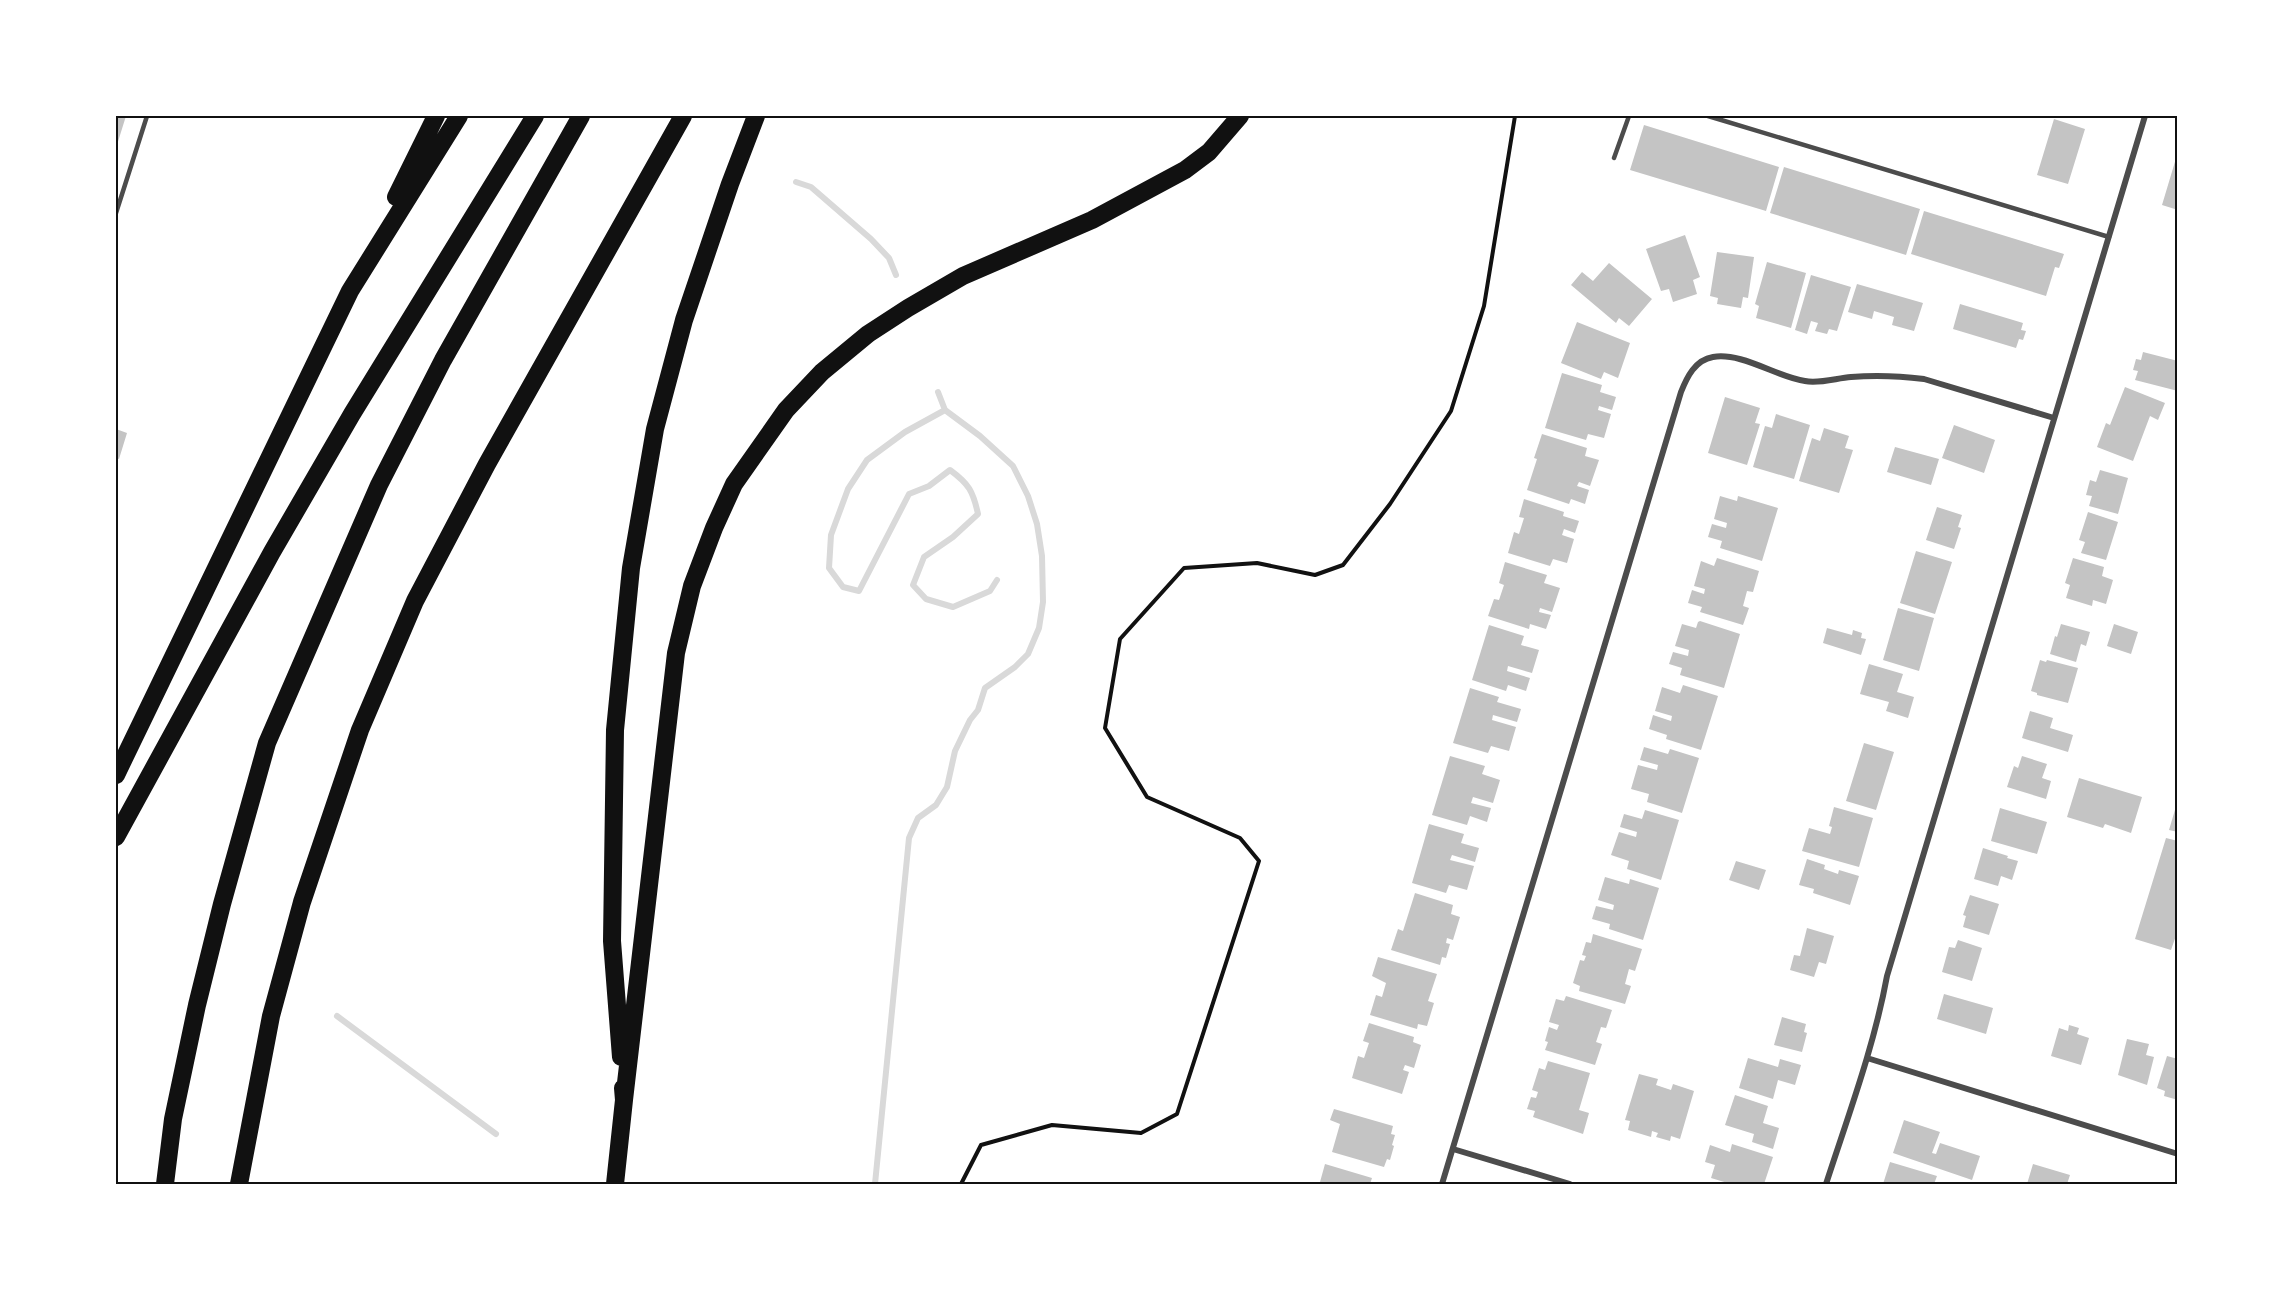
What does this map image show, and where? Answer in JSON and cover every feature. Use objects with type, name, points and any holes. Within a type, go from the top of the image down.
[{"type":"highway","points":[[116,775],[436,116]]},
{"type":"highway","points":[[350,291],[459,116]]},
{"type":"highway","points":[[116,837],[272,552],[335,444],[535,116]]},
{"type":"highway","points":[[165,1185],[173,1119],[197,1005],[267,743],[379,485],[443,360],[582,116]]},
{"type":"highway","points":[[239,1185],[271,1017],[302,902],[360,730],[415,601],[487,464],[683,116]]},
{"type":"highway","points":[[624,1100],[612,941],[615,730],[625,613],[655,429],[666,385],[684,320],[730,184],[756,116]]},
{"type":"highway","points":[[615,1185],[676,653],[692,586],[734,484],[786,410],[822,372],[868,334],[963,276],[1092,220],[1185,170],[1209,152],[1240,116]]},
{"type":"street","points":[[1826,1185],[1867,1058],[1890,965],[2145,116]]},
{"type":"street","points":[[1442,1185],[1681,392],[1696,365],[1711,357],[1728,356],[1806,382],[1878,376],[1924,380],[2054,418]]},
{"type":"street","points":[[1867,1058],[2178,1154]]},
{"type":"street","points":[[1453,1149],[1570,1185]]},
{"type":"lane","points":[[116,213],[147,116]]},
{"type":"lane","points":[[1614,158],[1629,116]]},
{"type":"lane","points":[[1708,116],[2109,237]]},
{"type":"path","points":[[961,1185],[981,1145],[1052,1125],[1141,1133],[1177,1114],[1259,861],[1240,838],[1147,797],[1105,728],[1120,639],[1184,568],[1257,563],[1315,575],[1343,565],[1390,504],[1451,411],[1484,306],[1515,116]]},
{"type":"building","points":[[116,116],[126,116],[116,148]]},
{"type":"building","points":[[2054,119],[2085,129],[2068,184],[2037,175]]},
{"type":"building","points":[[1644,125],[1779,167],[1766,211],[1630,170]]},
{"type":"building","points":[[2178,155],[2178,210],[2162,205]]},
{"type":"building","points":[[1784,167],[1920,209],[1906,255],[1770,213]]},
{"type":"building","points":[[1924,211],[2064,254],[2059,268],[2055,267],[2046,296],[1911,254]]},
{"type":"building","points":[[1685,235],[1700,277],[1693,280],[1697,294],[1673,302],[1669,289],[1661,291],[1646,249]]},
{"type":"building","points":[[1717,252],[1754,257],[1748,298],[1743,297],[1741,308],[1717,304],[1718,298],[1710,296]]},
{"type":"building","points":[[1767,262],[1806,273],[1791,328],[1756,318],[1759,306],[1755,304]]},
{"type":"building","points":[[1609,263],[1652,299],[1629,326],[1619,318],[1616,323],[1571,285],[1582,272],[1593,281]]},
{"type":"building","points":[[1811,275],[1851,287],[1837,331],[1829,329],[1827,334],[1815,331],[1818,323],[1811,321],[1807,334],[1795,330]]},
{"type":"building","points":[[1857,284],[1923,303],[1914,331],[1892,325],[1894,317],[1874,311],[1872,319],[1848,312]]},
{"type":"building","points":[[1960,304],[2023,323],[2021,330],[2026,331],[2023,340],[2019,339],[2016,348],[1953,329]]},
{"type":"building","points":[[1577,322],[1630,343],[1618,378],[1604,372],[1601,379],[1561,363]]},
{"type":"building","points":[[2143,352],[2178,361],[2178,391],[2135,380],[2138,371],[2133,370],[2136,359],[2141,360]]},
{"type":"building","points":[[1562,373],[1602,385],[1600,392],[1616,397],[1612,410],[1599,406],[1598,410],[1611,414],[1604,438],[1588,434],[1586,440],[1545,428]]},
{"type":"building","points":[[2125,387],[2165,403],[2158,420],[2150,416],[2133,461],[2097,447],[2106,423],[2110,425]]},
{"type":"building","points":[[1725,397],[1760,408],[1755,423],[1760,424],[1747,465],[1708,453]]},
{"type":"building","points":[[1776,414],[1810,425],[1794,479],[1753,467],[1765,426],[1772,428]]},
{"type":"building","points":[[1954,425],[1995,440],[1984,473],[1942,458]]},
{"type":"building","points":[[1824,428],[1849,436],[1845,448],[1853,450],[1839,493],[1799,481],[1812,438],[1820,441]]},
{"type":"building","points":[[116,429],[127,433],[119,459],[116,458]]},
{"type":"building","points":[[1542,434],[1587,448],[1585,456],[1599,460],[1590,486],[1579,482],[1577,486],[1589,490],[1585,504],[1571,499],[1569,504],[1527,490]]},
{"type":"building","points":[[1895,447],[1939,459],[1931,485],[1887,472]]},
{"type":"building","points":[[2100,470],[2128,478],[2118,514],[2089,506],[2092,496],[2086,495],[2090,480],[2096,482]]},
{"type":"building","points":[[1720,496],[1737,501],[1738,496],[1778,508],[1762,561],[1720,548],[1722,541],[1708,537],[1712,524],[1726,528],[1727,523],[1714,519]]},
{"type":"building","points":[[1524,499],[1564,512],[1563,516],[1579,521],[1575,533],[1564,529],[1562,535],[1574,539],[1567,563],[1553,559],[1550,566],[1508,553],[1514,532],[1519,534],[1524,518],[1519,517]]},
{"type":"building","points":[[1937,507],[1962,515],[1958,527],[1961,528],[1954,549],[1926,540]]},
{"type":"building","points":[[2088,512],[2118,522],[2106,560],[2081,553],[2085,542],[2079,540]]},
{"type":"building","points":[[1916,551],[1952,562],[1935,614],[1900,603]]},
{"type":"building","points":[[1717,558],[1759,571],[1753,592],[1747,591],[1743,606],[1749,608],[1743,625],[1700,612],[1702,607],[1688,603],[1692,590],[1704,594],[1705,589],[1694,586],[1701,561],[1714,566]]},
{"type":"building","points":[[2073,558],[2104,567],[2102,576],[2113,580],[2106,604],[2093,600],[2092,606],[2066,598],[2070,585],[2065,583]]},
{"type":"building","points":[[1505,562],[1547,575],[1544,583],[1560,588],[1552,612],[1540,608],[1539,612],[1551,615],[1546,629],[1530,624],[1529,629],[1488,616],[1494,599],[1499,600],[1504,585],[1499,583]]},
{"type":"building","points":[[1898,608],[1934,618],[1919,671],[1883,660]]},
{"type":"building","points":[[1700,621],[1740,634],[1724,688],[1680,675],[1682,668],[1669,664],[1673,652],[1688,656],[1689,650],[1675,646],[1682,624],[1696,628]]},
{"type":"building","points":[[2061,624],[2090,632],[2086,646],[2081,644],[2076,662],[2050,654]]},
{"type":"building","points":[[2114,624],[2138,632],[2131,654],[2107,646]]},
{"type":"building","points":[[1489,625],[1524,636],[1521,645],[1539,650],[1532,673],[1508,666],[1507,671],[1530,678],[1526,691],[1508,685],[1506,691],[1472,680]]},
{"type":"building","points":[[1827,628],[1852,635],[1853,630],[1862,633],[1861,638],[1866,639],[1861,655],[1823,643]]},
{"type":"building","points":[[2040,660],[2078,668],[2068,703],[2037,695],[2031,691]]},
{"type":"building","points":[[1869,664],[1903,674],[1897,692],[1914,697],[1908,718],[1886,711],[1889,702],[1860,694]]},
{"type":"building","points":[[1683,685],[1718,696],[1701,750],[1666,739],[1667,735],[1649,729],[1653,715],[1671,721],[1672,716],[1655,711],[1662,687],[1680,693]]},
{"type":"building","points":[[1470,688],[1499,697],[1497,702],[1521,709],[1517,722],[1493,715],[1492,720],[1516,727],[1509,751],[1491,746],[1488,753],[1453,743]]},
{"type":"building","points":[[2030,711],[2053,718],[2050,728],[2073,735],[2068,752],[2022,738]]},
{"type":"building","points":[[1864,743],[1894,752],[1876,810],[1846,801]]},
{"type":"building","points":[[1644,747],[1668,754],[1670,749],[1699,758],[1682,813],[1647,802],[1649,794],[1631,789],[1638,765],[1657,770],[1658,765],[1640,760]]},
{"type":"building","points":[[1450,756],[1485,766],[1482,774],[1500,780],[1493,803],[1473,797],[1471,803],[1491,808],[1487,822],[1470,816],[1467,825],[1432,815]]},
{"type":"building","points":[[2022,756],[2047,764],[2042,778],[2051,781],[2046,799],[2007,787],[2014,766],[2018,768]]},
{"type":"building","points":[[2079,778],[2142,797],[2131,833],[2105,824],[2103,828],[2067,817]]},
{"type":"building","points":[[2178,803],[2178,832],[2169,830]]},
{"type":"building","points":[[1834,807],[1873,818],[1859,867],[1802,851],[1809,828],[1830,834],[1832,827],[1829,826]]},
{"type":"building","points":[[2000,808],[2047,822],[2037,854],[1991,841]]},
{"type":"building","points":[[1645,810],[1679,820],[1661,880],[1627,869],[1629,861],[1611,855],[1619,832],[1636,837],[1637,832],[1620,827],[1624,814],[1642,819]]},
{"type":"building","points":[[1429,824],[1464,834],[1461,843],[1479,848],[1475,862],[1452,855],[1450,860],[1474,866],[1467,890],[1449,885],[1446,893],[1412,883]]},
{"type":"building","points":[[2166,838],[2178,841],[2178,930],[2171,950],[2135,939]]},
{"type":"building","points":[[1983,848],[2018,861],[2012,880],[2001,876],[1998,886],[1974,879]]},
{"type":"building","points":[[1807,859],[1825,865],[1824,869],[1838,874],[1839,870],[1859,876],[1850,905],[1813,893],[1814,889],[1799,885]]},
{"type":"building","points":[[1736,861],[1766,870],[1759,890],[1729,880]]},
{"type":"building","points":[[1605,877],[1629,884],[1630,879],[1659,888],[1643,940],[1609,929],[1610,924],[1592,919],[1596,906],[1613,910],[1614,905],[1598,900]]},
{"type":"building","points":[[1415,893],[1453,905],[1451,914],[1460,917],[1453,940],[1447,938],[1446,943],[1450,944],[1446,958],[1442,957],[1440,965],[1391,950],[1398,929],[1403,931]]},
{"type":"building","points":[[1970,895],[1999,904],[1989,935],[1963,927],[1966,916],[1963,915]]},
{"type":"building","points":[[1807,928],[1834,936],[1826,964],[1819,962],[1814,977],[1790,970],[1794,955],[1800,956]]},
{"type":"building","points":[[1593,934],[1642,949],[1635,971],[1629,969],[1625,984],[1631,986],[1625,1004],[1579,991],[1580,986],[1573,983],[1580,960],[1584,961],[1586,956],[1582,955],[1586,942],[1591,943]]},
{"type":"building","points":[[1958,940],[1982,948],[1972,981],[1942,972],[1949,947],[1955,948]]},
{"type":"building","points":[[1378,957],[1437,974],[1428,1001],[1434,1003],[1427,1026],[1418,1024],[1417,1029],[1370,1015],[1376,995],[1382,997],[1386,983],[1372,976]]},
{"type":"building","points":[[1944,994],[1993,1008],[1986,1034],[1937,1019]]},
{"type":"building","points":[[1566,996],[1612,1010],[1606,1028],[1601,1027],[1596,1042],[1602,1044],[1595,1065],[1545,1050],[1549,1027],[1557,1030],[1559,1025],[1549,1022],[1556,999],[1564,1001]]},
{"type":"building","points":[[1782,1017],[1806,1024],[1804,1032],[1807,1033],[1802,1052],[1774,1045]]},
{"type":"building","points":[[1369,1023],[1414,1037],[1413,1042],[1421,1045],[1414,1068],[1405,1065],[1403,1070],[1409,1072],[1402,1094],[1352,1078],[1358,1056],[1364,1058],[1369,1043],[1363,1041]]},
{"type":"building","points":[[2069,1025],[2079,1028],[2077,1034],[2089,1038],[2081,1065],[2051,1056],[2059,1028],[2068,1031]]},
{"type":"building","points":[[2127,1039],[2149,1044],[2146,1055],[2154,1057],[2147,1085],[2118,1075]]},
{"type":"building","points":[[2167,1056],[2178,1059],[2178,1100],[2164,1096],[2165,1091],[2157,1088]]},
{"type":"building","points":[[1748,1058],[1778,1067],[1780,1059],[1801,1065],[1795,1085],[1778,1080],[1773,1099],[1739,1088]]},
{"type":"building","points":[[1548,1061],[1590,1073],[1579,1110],[1589,1113],[1583,1134],[1533,1117],[1535,1111],[1527,1109],[1531,1097],[1536,1098],[1538,1092],[1532,1090],[1539,1068],[1545,1070]]},
{"type":"building","points":[[1639,1074],[1658,1079],[1656,1085],[1671,1090],[1673,1084],[1694,1091],[1680,1139],[1671,1136],[1670,1141],[1656,1137],[1658,1133],[1652,1131],[1651,1137],[1628,1130],[1630,1121],[1625,1120]]},
{"type":"building","points":[[1735,1095],[1768,1106],[1763,1123],[1779,1128],[1773,1149],[1752,1142],[1754,1134],[1725,1125]]},
{"type":"building","points":[[1334,1109],[1393,1126],[1391,1134],[1395,1135],[1392,1145],[1394,1146],[1390,1160],[1387,1159],[1384,1167],[1332,1152],[1340,1124],[1330,1120]]},
{"type":"building","points":[[1904,1120],[1940,1132],[1932,1153],[1936,1154],[1940,1143],[1980,1156],[1972,1180],[1893,1153]]},
{"type":"building","points":[[1732,1144],[1773,1157],[1764,1184],[1731,1184],[1711,1178],[1715,1165],[1705,1162],[1710,1145],[1730,1152]]},
{"type":"building","points":[[1890,1162],[1937,1176],[1934,1184],[1883,1184]]},
{"type":"building","points":[[1325,1164],[1372,1178],[1370,1184],[1320,1182]]},
{"type":"building","points":[[2033,1164],[2070,1175],[2067,1184],[2027,1184]]},
{"type":"waterway","points":[[796,182],[811,187],[871,239],[889,258],[896,275]]},
{"type":"waterway","points":[[938,392],[945,410],[905,432],[867,460],[848,489],[831,535],[829,568],[843,587],[859,591],[909,494],[929,486],[950,470],[969,489],[978,514],[953,537],[924,557],[913,585],[926,599],[953,607],[990,591],[997,580]]},
{"type":"waterway","points":[[875,1184],[909,838],[918,818],[936,805],[947,787],[955,751],[970,720],[978,710],[985,688],[1015,667],[1028,654],[1039,628],[1043,602],[1042,556],[1037,524],[1028,496],[1013,466],[980,436],[945,410]]},
{"type":"waterway","points":[[337,1016],[496,1134]]}]
